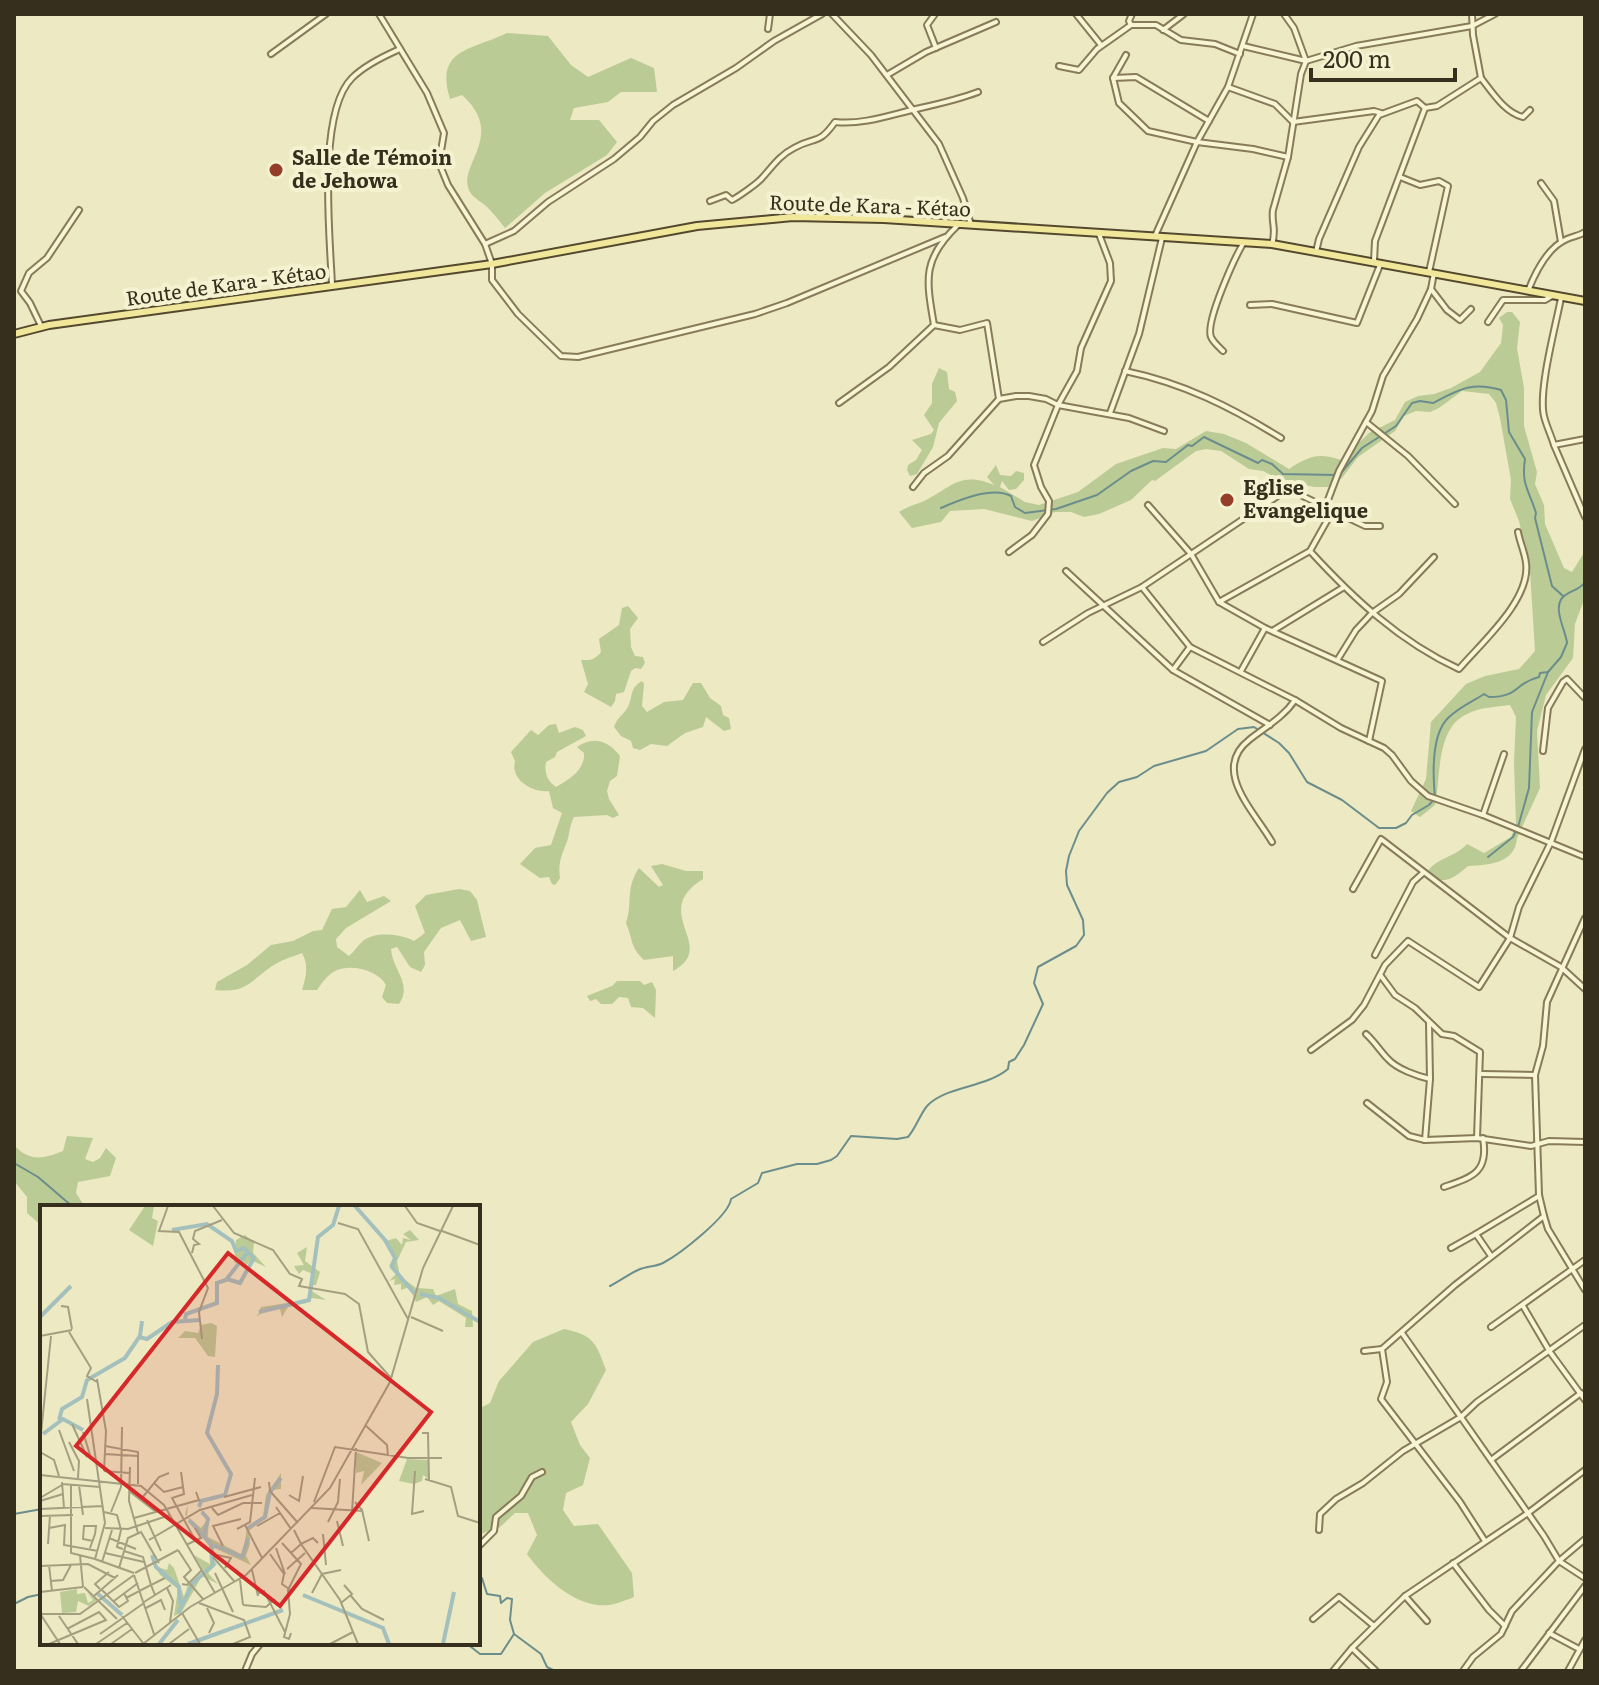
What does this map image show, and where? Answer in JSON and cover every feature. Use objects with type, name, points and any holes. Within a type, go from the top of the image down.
[{"type":"main road","name":"Route de Kara - Kétao","points":[[14,334],[178,307],[492,264],[697,226],[793,217],[1272,244],[1561,298],[1584,298]]},
{"type":"street","points":[[271,54],[326,14]]},
{"type":"street","points":[[379,14],[427,93],[444,133],[439,163],[448,185],[485,244],[492,264],[492,280],[501,295],[554,350],[570,358],[755,314],[945,237]]},
{"type":"street","points":[[768,29],[770,14]]},
{"type":"street","points":[[485,244],[514,231],[548,202],[614,159],[673,105],[822,14]]},
{"type":"street","points":[[832,14],[887,75],[939,144],[963,198],[971,225]]},
{"type":"street","points":[[935,14],[927,25],[936,48]]},
{"type":"street","points":[[1076,14],[1101,45]]},
{"type":"street","points":[[1131,25],[1132,14]]},
{"type":"street","points":[[1163,30],[1184,14]]},
{"type":"street","points":[[1109,414],[1139,334],[1159,236],[1197,142],[1228,87],[1253,14]]},
{"type":"street","points":[[1272,244],[1276,232],[1273,210],[1288,157],[1306,61],[1294,28],[1284,14]]},
{"type":"street","points":[[1472,14],[1481,78],[1517,116],[1523,117],[1530,110]]},
{"type":"street","points":[[1243,46],[1306,61],[1356,46],[1472,26],[1495,14]]},
{"type":"street","points":[[887,75],[904,63],[996,22]]},
{"type":"street","points":[[1059,66],[1079,70],[1101,45],[1131,25],[1156,25],[1181,40],[1215,44],[1240,54]]},
{"type":"street","points":[[332,287],[327,171],[341,96],[352,78],[401,49]]},
{"type":"street","points":[[1126,55],[1113,78],[1119,103],[1148,131],[1288,157]]},
{"type":"street","points":[[1113,78],[1136,77],[1209,121]]},
{"type":"street","points":[[1425,108],[1437,106],[1481,78]]},
{"type":"street","points":[[1228,87],[1275,104],[1293,122]]},
{"type":"street","points":[[710,201],[726,195],[732,200],[743,194],[751,185],[761,181],[781,157],[796,146],[822,139],[835,122],[850,124],[897,116],[945,105],[978,92]]},
{"type":"street","points":[[1293,122],[1319,116],[1381,113],[1417,101],[1425,108]]},
{"type":"street","points":[[1250,305],[1272,304],[1357,323],[1377,262],[1375,241],[1425,108]]},
{"type":"street","points":[[1316,252],[1359,147],[1381,113]]},
{"type":"street","points":[[1326,505],[1338,473],[1372,411],[1384,374],[1431,289],[1448,186],[1439,181],[1420,185],[1400,177]]},
{"type":"street","points":[[1541,183],[1554,201],[1561,242]]},
{"type":"street","points":[[42,328],[21,291],[29,273],[47,258],[79,210]]},
{"type":"street","points":[[934,325],[928,274],[931,256],[959,224]]},
{"type":"street","points":[[1009,552],[1032,535],[1048,514],[1049,501],[1034,465],[1058,405],[1077,371],[1081,348],[1111,281],[1110,263],[1099,232]]},
{"type":"street","points":[[1528,291],[1539,266],[1561,242],[1585,232]]},
{"type":"street","points":[[1223,351],[1212,340],[1210,328],[1229,268],[1244,242]]},
{"type":"street","points":[[1431,289],[1447,310],[1460,320],[1471,309]]},
{"type":"street","points":[[1488,322],[1503,300],[1545,300],[1552,296]]},
{"type":"street","points":[[1561,298],[1550,348],[1544,416],[1585,517]]},
{"type":"street","points":[[934,325],[960,330],[987,323],[999,399]]},
{"type":"street","points":[[839,403],[889,367],[934,325]]},
{"type":"street","points":[[1125,371],[1166,380],[1212,398],[1281,438]]},
{"type":"street","points":[[913,487],[924,473],[948,456],[999,399],[1029,396],[1046,399],[1058,405],[1109,414],[1164,431]]},
{"type":"street","points":[[1366,422],[1455,504]]},
{"type":"street","points":[[1554,445],[1585,439]]},
{"type":"street","points":[[1043,642],[1104,605],[1142,587],[1288,489],[1365,526],[1380,526]]},
{"type":"street","points":[[1148,505],[1191,554],[1219,602],[1265,628],[1382,681],[1369,741]]},
{"type":"street","points":[[1219,602],[1310,551],[1333,510]]},
{"type":"street","points":[[1310,551],[1372,613],[1436,658],[1459,669],[1513,606],[1526,569],[1518,532]]},
{"type":"street","points":[[1338,659],[1356,630],[1372,613],[1399,594],[1434,557]]},
{"type":"street","points":[[1066,571],[1173,670],[1270,725]]},
{"type":"street","points":[[1142,587],[1190,647],[1295,700],[1392,755],[1411,781],[1428,796],[1585,857]]},
{"type":"street","points":[[1274,630],[1344,587]]},
{"type":"street","points":[[1241,672],[1265,628]]},
{"type":"street","points":[[1173,670],[1190,647]]},
{"type":"street","points":[[1543,751],[1548,708],[1563,682],[1567,679],[1585,698]]},
{"type":"street","points":[[1272,842],[1237,786],[1231,770],[1238,749],[1280,719],[1295,700]]},
{"type":"street","points":[[1311,1050],[1347,1024],[1364,1005],[1385,965],[1408,941],[1479,987],[1510,938],[1519,907],[1551,842],[1585,749]]},
{"type":"street","points":[[1483,815],[1504,754]]},
{"type":"street","points":[[1353,889],[1381,839],[1510,938],[1561,967],[1585,989]]},
{"type":"street","points":[[1375,955],[1413,882],[1423,873]]},
{"type":"street","points":[[1585,918],[1582,932],[1561,967],[1547,1002],[1543,1046],[1535,1075],[1539,1195],[1548,1229],[1585,1290]]},
{"type":"street","points":[[1380,975],[1395,995],[1442,1034],[1454,1036],[1480,1052],[1480,1138],[1486,1156],[1470,1178],[1444,1187]]},
{"type":"street","points":[[1425,1140],[1430,1079],[1429,1021]]},
{"type":"street","points":[[1366,1034],[1384,1050],[1388,1059],[1416,1076],[1430,1079]]},
{"type":"street","points":[[1481,1074],[1535,1075]]},
{"type":"street","points":[[1367,1103],[1409,1136],[1425,1140],[1480,1138],[1531,1146],[1549,1141],[1585,1142]]},
{"type":"street","points":[[1451,1248],[1539,1195]]},
{"type":"street","points":[[1364,1351],[1382,1349],[1491,1256],[1544,1216]]},
{"type":"street","points":[[1476,1234],[1491,1256]]},
{"type":"street","points":[[1491,1327],[1585,1260]]},
{"type":"street","points":[[1523,1306],[1550,1352],[1585,1400]]},
{"type":"street","points":[[1319,1530],[1320,1514],[1336,1499],[1363,1483],[1403,1451],[1461,1417],[1477,1402],[1585,1325]]},
{"type":"street","points":[[1402,1333],[1559,1561],[1585,1578]]},
{"type":"street","points":[[1382,1349],[1387,1382],[1381,1399],[1460,1502],[1485,1541]]},
{"type":"street","points":[[1491,1460],[1581,1393]]},
{"type":"street","points":[[1333,1671],[1405,1596],[1528,1513],[1585,1470]]},
{"type":"street","points":[[480,1545],[494,1531],[496,1517],[521,1496],[532,1477],[542,1472]]},
{"type":"street","points":[[1463,1671],[1473,1657],[1501,1634],[1512,1611],[1559,1561],[1585,1539]]},
{"type":"street","points":[[1453,1563],[1505,1626]]},
{"type":"street","points":[[1521,1671],[1585,1586]]},
{"type":"street","points":[[1405,1596],[1427,1621]]},
{"type":"street","points":[[1313,1619],[1339,1597],[1374,1626]]},
{"type":"street","points":[[1549,1633],[1580,1650]]},
{"type":"street","points":[[1568,1671],[1585,1640]]},
{"type":"street","points":[[245,1671],[259,1645]]},
{"type":"street","points":[[1352,1648],[1376,1671]]},
{"type":"green space","points":[[507,33],[548,36],[571,65],[588,77],[631,58],[654,68],[657,92],[621,92],[608,102],[574,108],[570,120],[599,120],[617,142],[607,155],[545,193],[505,228],[470,192],[467,182],[481,137],[481,124],[475,110],[462,95],[450,99],[446,82],[447,70],[460,53]]},
{"type":"green space","points":[[1512,312],[1520,322],[1517,348],[1524,388],[1524,426],[1537,472],[1535,484],[1544,505],[1545,524],[1564,568],[1572,572],[1585,551],[1585,597],[1575,624],[1573,658],[1546,695],[1537,731],[1540,788],[1515,847],[1506,858],[1468,866],[1448,879],[1438,879],[1428,871],[1467,844],[1484,853],[1511,837],[1516,824],[1516,717],[1510,705],[1477,710],[1457,721],[1445,741],[1435,805],[1420,817],[1411,811],[1426,779],[1431,722],[1466,684],[1485,676],[1519,669],[1535,651],[1530,571],[1519,521],[1510,499],[1511,480],[1500,418],[1496,403],[1489,394],[1462,391],[1430,412],[1416,411],[1404,416],[1395,431],[1358,457],[1342,478],[1328,487],[1276,478],[1263,471],[1249,469],[1221,451],[1206,449],[1196,451],[1155,481],[1152,480],[1131,500],[1099,514],[1084,517],[1071,512],[1055,512],[1032,521],[984,509],[950,511],[941,522],[912,528],[899,512],[963,480],[994,485],[987,477],[996,465],[1000,475],[1011,476],[1016,471],[1024,473],[1024,480],[1016,489],[1009,490],[1002,481],[1000,487],[1025,502],[1039,505],[1078,492],[1116,464],[1163,448],[1176,449],[1206,431],[1246,443],[1289,469],[1314,457],[1341,460],[1369,433],[1395,420],[1405,402],[1451,388],[1480,372],[1501,343],[1503,325],[1499,318]]},
{"type":"green space","points":[[939,368],[947,372],[949,389],[955,392],[957,401],[939,423],[933,447],[917,474],[910,476],[908,465],[916,460],[922,450],[912,440],[931,434],[934,430],[924,415],[932,403],[932,384]]},
{"type":"green space","points":[[628,606],[638,618],[630,629],[631,647],[635,656],[643,657],[645,663],[641,669],[631,671],[624,692],[616,694],[611,707],[584,692],[588,684],[581,660],[592,659],[601,652],[599,639],[619,625],[622,608]]},
{"type":"green space","points":[[642,681],[642,706],[647,712],[664,702],[683,700],[693,683],[701,683],[710,698],[721,706],[723,715],[729,718],[731,729],[724,731],[706,717],[703,727],[685,733],[667,746],[651,744],[640,750],[633,748],[631,741],[621,736],[614,727],[628,706],[635,687]]},
{"type":"green space","points":[[556,724],[559,733],[575,727],[583,730],[586,736],[546,762],[547,776],[556,787],[579,769],[584,753],[577,747],[583,744],[600,741],[620,756],[617,776],[610,781],[607,791],[619,815],[613,818],[607,815],[574,817],[560,860],[560,878],[555,885],[549,877],[540,878],[520,864],[535,848],[551,845],[562,813],[553,808],[549,791],[530,787],[519,779],[511,752],[531,730],[538,735],[549,725]]},
{"type":"green space","points":[[662,864],[686,871],[703,871],[703,879],[688,892],[682,904],[690,951],[686,961],[673,971],[673,956],[644,960],[639,955],[626,923],[632,882],[639,868],[659,887],[663,885],[651,866]]},
{"type":"green space","points":[[459,889],[470,891],[477,900],[486,937],[471,941],[460,920],[441,928],[424,952],[425,965],[421,972],[410,967],[397,947],[391,949],[403,983],[403,997],[399,1004],[387,1003],[382,997],[386,985],[377,975],[356,968],[335,971],[317,990],[302,990],[306,967],[302,953],[275,964],[241,988],[215,990],[217,982],[247,965],[271,945],[322,930],[332,909],[346,907],[360,890],[367,902],[384,896],[391,901],[346,928],[336,939],[337,947],[349,956],[363,941],[374,936],[395,935],[414,941],[425,933],[415,906],[426,895]]},
{"type":"green space","points":[[617,981],[640,981],[644,985],[652,982],[656,990],[655,1018],[643,1008],[631,1007],[628,998],[619,997],[612,1004],[601,1004],[596,999],[590,1001],[587,996]]},
{"type":"green space","points":[[67,1136],[93,1138],[85,1159],[93,1162],[100,1158],[106,1148],[116,1158],[110,1176],[78,1182],[76,1193],[84,1205],[40,1205],[40,1224],[27,1213],[27,1197],[14,1181],[14,1145],[31,1156],[43,1157],[63,1151]]},
{"type":"green space","points":[[564,1329],[582,1334],[592,1342],[606,1370],[588,1404],[571,1422],[580,1445],[590,1458],[583,1485],[566,1493],[563,1510],[574,1526],[598,1524],[632,1573],[634,1597],[597,1605],[562,1590],[542,1573],[527,1554],[537,1535],[528,1513],[515,1513],[500,1527],[480,1534],[480,1408],[490,1403],[499,1381],[533,1342]]},
{"type":"waterway","points":[[1341,473],[1362,448],[1396,426],[1412,403],[1433,403],[1473,387],[1501,390],[1506,400],[1509,432],[1525,459],[1525,481],[1536,513],[1552,586],[1563,596]]},
{"type":"waterway","points":[[941,508],[976,495],[1003,493],[1011,496],[1015,507],[1025,513],[1056,509],[1097,495],[1131,471],[1153,461],[1166,462],[1204,437],[1258,463],[1262,460],[1272,464],[1283,474],[1335,475]]},
{"type":"waterway","points":[[1488,857],[1513,837],[1518,827],[1529,788],[1532,712],[1548,672],[1561,657],[1567,643],[1559,613],[1560,602],[1585,582]]},
{"type":"waterway","points":[[610,1286],[681,1252],[722,1215],[731,1199],[758,1183],[762,1173],[831,1160],[851,1136],[908,1137],[925,1108],[936,1099],[988,1080],[1008,1069],[1009,1062],[1015,1059],[1024,1045],[1043,1004],[1034,983],[1038,967],[1076,946],[1084,935],[1083,920],[1067,885],[1069,856],[1079,831],[1119,782],[1137,777],[1154,766],[1206,751],[1238,729],[1254,727],[1289,753],[1307,782],[1342,800],[1379,828],[1396,828],[1435,798],[1436,745],[1442,725],[1448,718],[1484,694],[1489,697],[1506,695],[1539,677],[1540,673],[1548,672]]},
{"type":"waterway","points":[[14,1163],[38,1177],[71,1205]]},
{"type":"waterway","points":[[14,1514],[40,1509]]},
{"type":"waterway","points":[[480,1578],[487,1594],[500,1596],[501,1603],[507,1598],[512,1599],[510,1620],[514,1634],[541,1654],[547,1667],[555,1671]]},
{"type":"waterway","points":[[14,1604],[40,1594]]},
{"type":"waterway","points":[[469,1645],[480,1654],[501,1654],[514,1634]]},
{"type":"place","name":"Salle de Témoin de Jehowa","points":[[276,170]]},
{"type":"place","name":"Eglise Evangelique","points":[[1227,500]]}]
